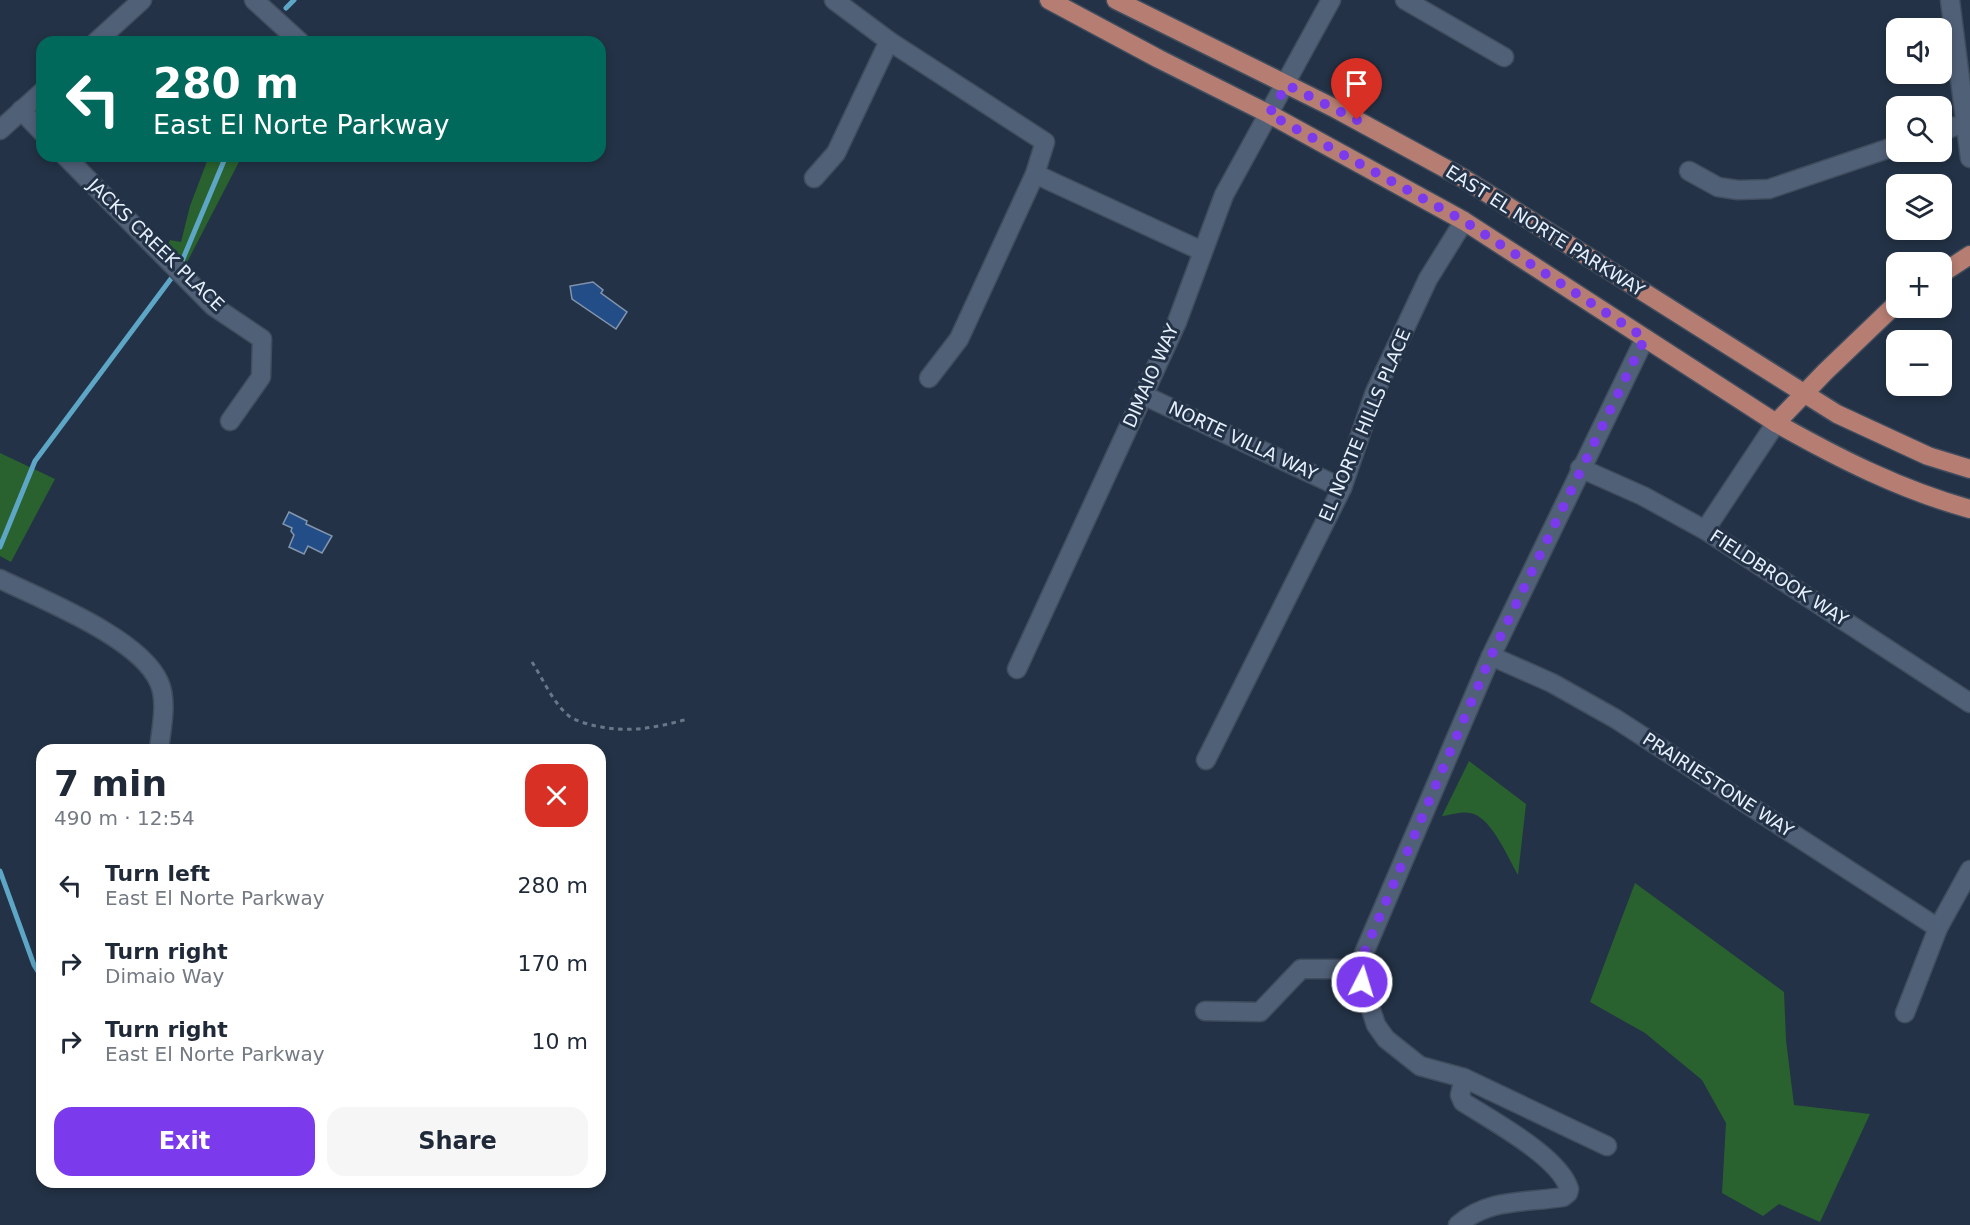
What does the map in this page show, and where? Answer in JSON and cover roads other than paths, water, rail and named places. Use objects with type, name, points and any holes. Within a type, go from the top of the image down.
[{"type":"main road","name":"EAST EL NORTE PARKWAY","points":[[1049,0],[1158,59],[1269,114],[1464,221],[1776,423],[1874,475],[1970,509]]},
{"type":"main road","name":"EAST EL NORTE PARKWAY","points":[[1116,0],[1398,141],[1463,178],[1804,394],[1858,425],[1928,456],[1970,469]]},
{"type":"main road","points":[[1952,267],[1970,255]]},
{"type":"main road","points":[[1776,423],[1886,314]]},
{"type":"street","points":[[103,36],[142,0]]},
{"type":"street","points":[[254,0],[293,36]]},
{"type":"street","points":[[834,0],[889,41],[1045,142],[1035,174],[959,339],[929,378]]},
{"type":"street","name":"DIMAIO WAY","points":[[1017,669],[1177,322],[1224,195],[1287,85],[1331,0]]},
{"type":"street","points":[[1405,0],[1504,57]]},
{"type":"street","points":[[1950,0],[1970,158]]},
{"type":"street","points":[[814,178],[836,153],[889,41]]},
{"type":"street","points":[[0,130],[36,97]]},
{"type":"street","points":[[21,110],[36,126]]},
{"type":"street","points":[[1952,127],[1966,123]]},
{"type":"street","points":[[1689,171],[1718,187],[1738,190],[1769,189],[1886,149]]},
{"type":"street","name":"JACKS CREEK PLACE","points":[[71,162],[213,306],[262,339],[261,377],[230,421]]},
{"type":"street","points":[[1035,174],[1202,250]]},
{"type":"street","name":"EL NORTE HILLS PLACE","points":[[1206,760],[1342,488],[1375,392],[1428,279],[1464,221]]},
{"type":"street","points":[[1608,1146],[1464,1078],[1420,1066],[1386,1040],[1376,1024],[1362,982],[1364,953],[1491,656],[1580,468],[1645,338]]},
{"type":"street","name":"NORTE VILLA WAY","points":[[1143,395],[1342,488]]},
{"type":"street","points":[[1705,530],[1776,423]]},
{"type":"street","name":"FIELDBROOK WAY","points":[[1580,468],[1643,496],[1705,530],[1970,703]]},
{"type":"street","points":[[5,581],[115,638],[145,660],[160,683],[163,707],[160,744]]},
{"type":"street","name":"PRAIRIESTONE WAY","points":[[1491,656],[1552,683],[1616,719],[1938,928]]},
{"type":"street","points":[[1905,1013],[1938,928],[1970,870]]},
{"type":"street","points":[[1205,1011],[1260,1012],[1301,969],[1363,969]]},
{"type":"street","points":[[1458,1225],[1467,1217],[1499,1203],[1563,1197],[1569,1189],[1564,1178],[1547,1159],[1512,1133],[1463,1102],[1460,1095],[1464,1078]]},
{"type":"waterway","points":[[286,8],[294,0]]},
{"type":"waterway","points":[[180,266],[223,162]]},
{"type":"waterway","points":[[0,547],[35,461],[173,276]]},
{"type":"waterway","points":[[0,871],[36,968]]}]
